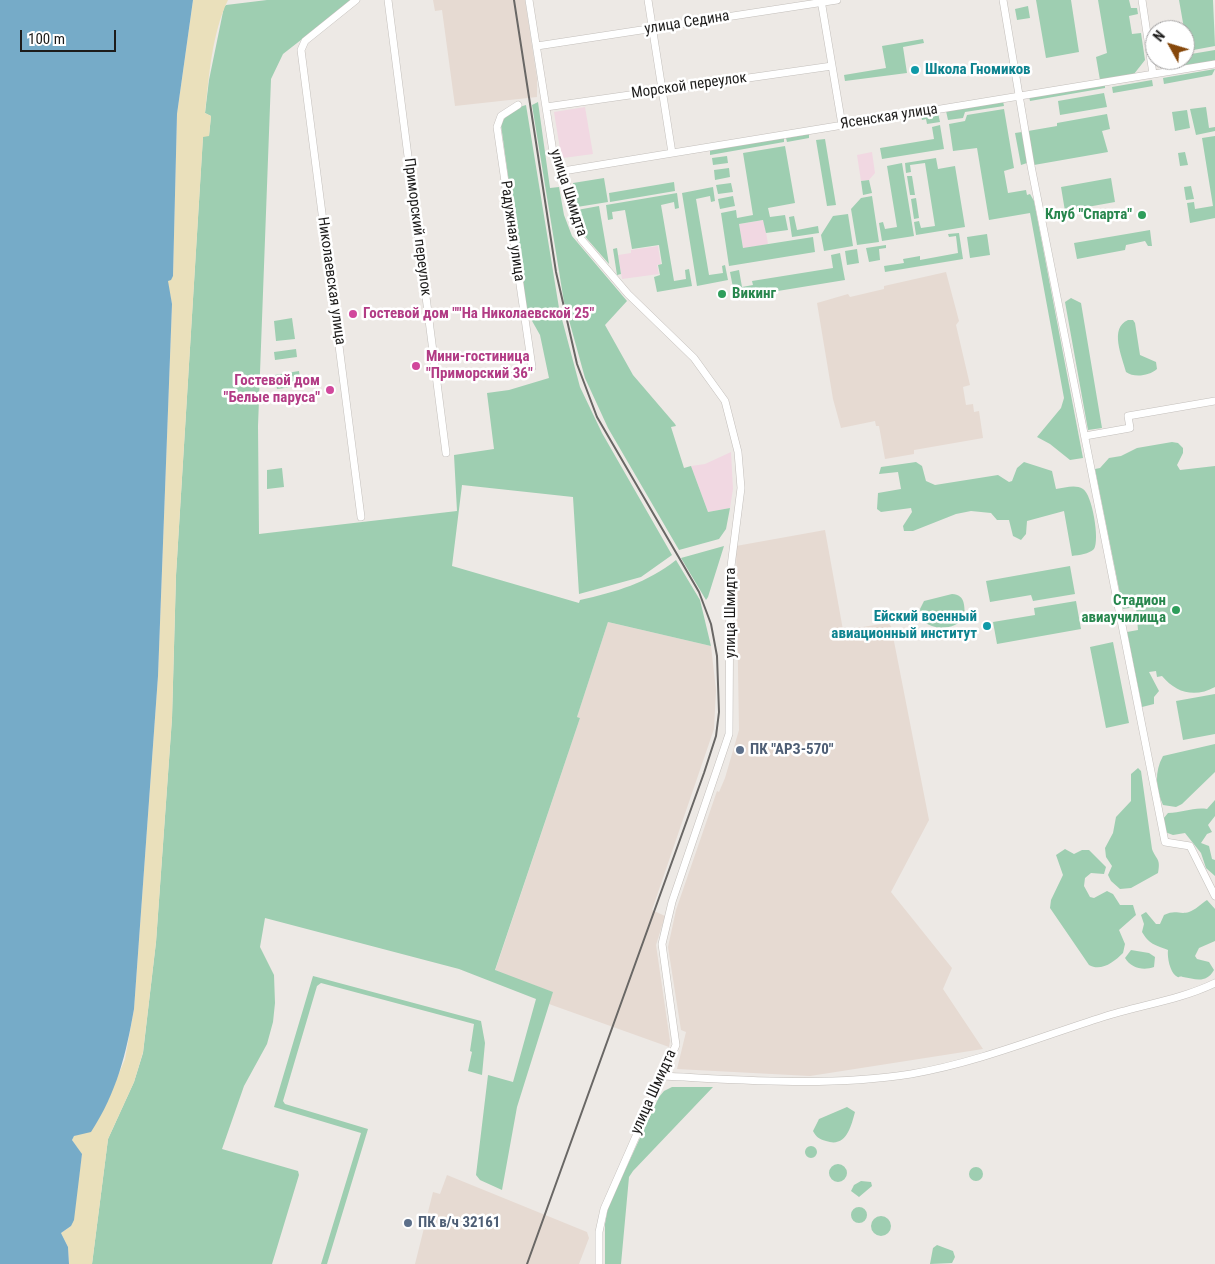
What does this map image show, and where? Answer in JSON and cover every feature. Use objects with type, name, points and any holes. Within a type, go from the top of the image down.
[{"type":"street","name":"Николаевская улица","points":[[356,0],[302,45],[361,517]]},
{"type":"street","name":"Приморский переулок","points":[[388,0],[446,453]]},
{"type":"street","name":"улица Шмидта","points":[[529,0],[553,152],[564,170],[581,239],[628,294],[677,340],[708,376],[726,401],[738,452],[741,488],[730,574],[731,728],[713,786],[672,902],[663,940],[663,954],[676,1045],[604,1208],[599,1232],[599,1264]]},
{"type":"street","points":[[648,0],[672,153]]},
{"type":"street","name":"улица Седина","points":[[537,46],[837,0]]},
{"type":"street","points":[[1003,0],[1019,96],[1165,842],[1190,846],[1215,896]]},
{"type":"street","points":[[1142,0],[1153,74]]},
{"type":"street","points":[[822,1],[842,125]]},
{"type":"street","name":"Ясенская улица","points":[[564,170],[1215,64]]},
{"type":"street","name":"Морской переулок","points":[[546,107],[832,66]]},
{"type":"street","name":"Радужная улица","points":[[518,105],[501,116],[497,127],[532,367]]},
{"type":"street","points":[[1085,436],[1130,428],[1128,416],[1215,401]]},
{"type":"street","points":[[662,1076],[807,1082],[911,1074],[974,1059],[1113,1014],[1197,992],[1215,983]]},
{"type":"shaded area","points":[[433,0],[525,0],[537,78],[537,97],[455,106],[442,10],[435,11]]},
{"type":"shaded area","points":[[585,107],[593,154],[563,158],[554,112]]},
{"type":"shaded area","points":[[872,152],[875,173],[869,180],[861,181],[857,155]]},
{"type":"shaded area","points":[[764,220],[768,244],[743,249],[739,224]]},
{"type":"shaded area","points":[[658,246],[661,264],[657,265],[659,274],[622,279],[618,255],[631,253],[631,250]]},
{"type":"shaded area","points":[[946,272],[959,321],[956,325],[970,385],[963,387],[966,405],[973,404],[974,412],[979,411],[983,438],[914,450],[914,454],[885,459],[879,426],[876,426],[875,421],[841,428],[833,399],[817,303],[848,294],[850,297],[884,289],[884,286]]},
{"type":"shaded area","points":[[731,452],[733,489],[730,508],[708,512],[691,466],[705,464]]},
{"type":"shaded area","points":[[825,530],[843,630],[888,623],[891,626],[929,820],[891,892],[952,968],[943,989],[983,1049],[810,1076],[677,1069],[686,1032],[681,1030],[668,947],[676,910],[717,791],[719,792],[725,778],[739,730],[736,546]]},
{"type":"shaded area","points":[[608,622],[711,646],[716,690],[714,729],[652,910],[665,916],[656,945],[670,1041],[669,1047],[549,1004],[552,992],[495,971],[580,718],[577,717]]},
{"type":"shaded area","points":[[447,1175],[587,1232],[589,1238],[579,1264],[415,1264],[433,1192],[440,1194]]},
{"type":"green space","points":[[267,0],[352,0],[283,54],[271,79],[258,426],[259,534],[457,511],[454,455],[494,449],[487,393],[509,390],[549,378],[540,335],[527,312],[501,125],[511,112],[526,105],[559,308],[580,387],[602,433],[672,555],[641,577],[579,594],[573,497],[462,485],[452,566],[579,603],[580,600],[631,586],[654,575],[676,560],[700,600],[711,646],[608,622],[577,717],[580,718],[495,970],[553,992],[517,1107],[502,1190],[480,1180],[476,1175],[488,1075],[513,1082],[536,999],[459,969],[265,918],[260,947],[274,975],[275,1003],[273,1022],[267,1044],[244,1086],[222,1149],[298,1171],[299,1175],[272,1264],[92,1264],[108,1139],[134,1082],[143,1053],[156,942],[172,718],[176,575],[203,136],[209,136],[211,116],[205,113],[209,80],[224,7],[226,5]]},
{"type":"green space","points":[[1036,0],[1071,0],[1079,52],[1046,58]]},
{"type":"green space","points":[[1098,0],[1129,0],[1131,8],[1137,8],[1138,14],[1129,16],[1132,34],[1141,33],[1145,60],[1134,74],[1100,80],[1096,57],[1107,53]]},
{"type":"green space","points":[[1179,0],[1213,0],[1215,46],[1195,50],[1195,20],[1183,20]]},
{"type":"green space","points":[[1028,6],[1030,18],[1017,20],[1015,9]]},
{"type":"green space","points":[[923,39],[924,43],[903,47],[907,73],[845,81],[844,75],[886,68],[882,46]]},
{"type":"green space","points":[[1215,50],[1215,61],[1195,64],[1195,53]]},
{"type":"green space","points":[[1215,69],[1212,75],[1164,84],[1163,78]]},
{"type":"green space","points":[[1152,80],[1153,86],[1113,93],[1112,87]]},
{"type":"green space","points":[[1105,83],[1105,88],[1030,101],[1029,96]]},
{"type":"green space","points":[[1104,93],[1107,107],[1060,115],[1058,101]]},
{"type":"green space","points":[[1003,101],[1004,106],[965,112],[963,118],[948,120],[946,111]]},
{"type":"green space","points":[[538,102],[550,188],[559,187],[564,215],[572,236],[627,301],[605,325],[633,375],[675,424],[676,426],[671,427],[684,468],[691,466],[708,512],[730,508],[726,529],[719,539],[679,550],[608,428],[585,378],[564,302],[532,105]]},
{"type":"green space","points":[[1206,107],[1209,128],[1215,127],[1215,131],[1196,135],[1190,109]]},
{"type":"green space","points":[[1004,109],[1014,168],[1004,171],[1008,193],[1026,190],[1027,195],[1030,194],[1034,201],[1083,458],[1070,460],[1050,444],[1037,437],[1061,408],[1064,398],[1030,213],[989,220],[977,148],[953,151],[949,124],[965,121],[967,115]]},
{"type":"green space","points":[[1187,110],[1190,128],[1175,131],[1172,112]]},
{"type":"green space","points":[[938,113],[940,122],[927,124],[926,119],[922,120],[921,116]]},
{"type":"green space","points":[[1107,114],[1110,129],[1102,131],[1108,152],[1034,165],[1028,131],[1057,126],[1057,123]]},
{"type":"green space","points":[[940,125],[944,149],[882,159],[880,148],[934,139],[932,127]]},
{"type":"green space","points":[[1022,132],[1027,163],[1021,165],[1015,133]]},
{"type":"green space","points":[[809,134],[809,138],[787,142],[786,138]]},
{"type":"green space","points":[[1215,136],[1215,218],[1190,223],[1187,203],[1194,202],[1195,209],[1213,206],[1202,138]]},
{"type":"green space","points":[[784,138],[784,142],[710,155],[710,150]]},
{"type":"green space","points":[[825,139],[836,205],[827,206],[816,140]]},
{"type":"green space","points":[[785,146],[795,203],[768,208],[770,217],[785,215],[788,230],[766,233],[763,220],[739,224],[743,248],[813,237],[815,252],[729,266],[721,213],[736,210],[737,218],[753,215],[743,153]]},
{"type":"green space","points":[[1185,152],[1188,165],[1180,166],[1178,153]]},
{"type":"green space","points":[[727,156],[728,163],[713,165],[712,158]]},
{"type":"green space","points":[[936,158],[938,169],[955,166],[965,227],[916,235],[914,222],[919,221],[921,228],[935,226],[925,163],[910,165],[911,172],[906,173],[905,163]]},
{"type":"green space","points":[[902,163],[914,236],[882,241],[879,223],[883,222],[885,229],[897,227],[887,166]]},
{"type":"green space","points":[[729,168],[730,177],[715,180],[714,170]]},
{"type":"green space","points":[[907,176],[912,176],[915,195],[910,195]]},
{"type":"green space","points":[[604,178],[608,202],[577,207],[573,183]]},
{"type":"green space","points":[[1111,178],[1115,202],[1065,211],[1061,187]]},
{"type":"green space","points":[[869,180],[872,193],[863,195],[861,181]]},
{"type":"green space","points":[[674,182],[675,191],[610,202],[609,193]]},
{"type":"green space","points":[[731,183],[733,192],[718,194],[716,185]]},
{"type":"green space","points":[[1191,186],[1194,199],[1186,200],[1184,187]]},
{"type":"green space","points":[[713,187],[715,201],[711,202],[710,196],[696,199],[709,275],[723,273],[722,266],[725,265],[728,280],[697,286],[682,193]]},
{"type":"green space","points":[[677,193],[679,208],[675,209],[674,202],[661,205],[674,281],[686,279],[685,270],[689,269],[692,286],[657,292],[654,277],[660,275],[658,265],[662,264],[659,245],[632,249],[625,210],[612,212],[613,219],[608,220],[606,205]]},
{"type":"green space","points":[[733,196],[735,206],[720,209],[718,199]]},
{"type":"green space","points":[[872,196],[879,242],[857,245],[851,209],[861,198]]},
{"type":"green space","points":[[916,198],[919,218],[914,219],[911,199]]},
{"type":"green space","points":[[599,206],[609,264],[581,232],[577,210]]},
{"type":"green space","points":[[848,214],[853,246],[824,251],[821,235],[833,216]]},
{"type":"green space","points":[[794,216],[797,230],[818,226],[819,233],[792,237],[789,217]]},
{"type":"green space","points":[[1150,230],[1152,246],[1148,246],[1145,241],[1126,245],[1125,250],[1077,259],[1074,243]]},
{"type":"green space","points":[[959,233],[963,259],[885,272],[884,266],[904,263],[903,259],[920,256],[920,260],[958,253],[956,236],[949,237],[948,234]]},
{"type":"green space","points":[[987,234],[990,255],[970,258],[967,237]]},
{"type":"green space","points":[[886,245],[886,248],[879,249],[880,260],[869,262],[866,248]]},
{"type":"green space","points":[[617,248],[621,274],[617,275],[613,249]]},
{"type":"green space","points":[[857,249],[859,263],[847,265],[845,251]]},
{"type":"green space","points":[[840,253],[845,280],[735,298],[730,272],[739,270],[742,287],[753,285],[752,281],[833,268],[831,255]]},
{"type":"green space","points":[[1071,298],[1081,303],[1102,428],[1088,430],[1065,302]]},
{"type":"green space","points":[[292,318],[295,339],[276,341],[274,321]]},
{"type":"green space","points":[[1128,320],[1133,320],[1135,323],[1140,355],[1156,362],[1157,369],[1150,373],[1137,376],[1126,372],[1118,343],[1118,336],[1122,324]]},
{"type":"green space","points":[[296,349],[297,357],[275,360],[274,352]]},
{"type":"green space","points":[[299,371],[301,386],[277,389],[275,375]]},
{"type":"green space","points":[[1172,442],[1178,443],[1183,448],[1183,453],[1177,465],[1180,470],[1215,466],[1215,687],[1200,692],[1186,692],[1167,682],[1162,676],[1157,677],[1156,671],[1149,672],[1159,691],[1154,697],[1154,704],[1142,707],[1127,632],[1138,630],[1136,607],[1123,609],[1095,469],[1100,468],[1109,458],[1121,456],[1137,448]]},
{"type":"green space","points":[[916,462],[922,466],[926,481],[935,485],[998,475],[1009,482],[1012,481],[1017,468],[1024,462],[1052,471],[1056,489],[1077,487],[1083,489],[1086,493],[1092,508],[1096,527],[1096,544],[1094,549],[1087,553],[1072,556],[1064,511],[1027,521],[1026,534],[1021,540],[1013,536],[1009,520],[997,520],[991,513],[971,511],[956,514],[913,531],[904,531],[903,526],[912,512],[911,508],[881,512],[877,509],[878,493],[901,489],[898,472],[879,474],[881,467]]},
{"type":"green space","points":[[282,468],[284,487],[267,489],[267,470]]},
{"type":"green space","points":[[724,546],[708,597],[706,600],[681,558]]},
{"type":"green space","points":[[1070,566],[1075,594],[1033,601],[1031,595],[990,602],[986,581]]},
{"type":"green space","points":[[952,594],[960,596],[964,605],[965,617],[961,621],[950,627],[939,628],[923,621],[920,609],[924,601]]},
{"type":"green space","points":[[1076,601],[1081,629],[997,644],[993,622],[1035,615],[1034,608]]},
{"type":"green space","points":[[1113,642],[1129,723],[1106,728],[1090,647]]},
{"type":"green space","points":[[1215,694],[1215,734],[1183,740],[1176,701]]},
{"type":"green space","points":[[1215,744],[1215,772],[1182,804],[1176,807],[1163,805],[1159,793],[1157,774],[1163,756]]},
{"type":"green space","points":[[1138,768],[1141,771],[1152,849],[1159,868],[1158,873],[1131,888],[1120,889],[1111,881],[1108,875],[1112,866],[1106,857],[1105,848],[1113,833],[1116,817],[1131,801],[1131,774]]},
{"type":"green space","points":[[1215,800],[1215,816],[1208,825],[1212,832],[1207,834],[1201,843],[1209,846],[1212,859],[1215,860],[1215,876],[1206,868],[1201,853],[1185,833],[1173,835],[1165,832],[1163,819],[1168,813],[1207,809]]},
{"type":"green space","points":[[1065,849],[1074,854],[1082,850],[1089,850],[1106,867],[1104,874],[1091,873],[1085,878],[1084,886],[1090,897],[1094,898],[1107,891],[1113,894],[1120,905],[1133,905],[1136,915],[1119,930],[1125,944],[1123,953],[1116,960],[1103,967],[1089,965],[1050,908],[1051,900],[1063,875],[1056,855]]},
{"type":"green space","points":[[1207,900],[1215,909],[1215,941],[1199,948],[1195,956],[1197,959],[1209,962],[1214,970],[1207,977],[1200,980],[1177,977],[1171,968],[1168,950],[1150,942],[1142,932],[1144,924],[1141,915],[1146,912],[1156,924],[1160,924],[1164,915],[1172,912],[1189,912]]},
{"type":"green space","points":[[1131,950],[1149,953],[1155,957],[1154,967],[1142,969],[1131,964],[1125,958]]},
{"type":"green space","points":[[313,976],[481,1021],[485,1043],[482,1075],[468,1071],[472,1052],[470,1051],[474,1024],[321,983],[317,986],[283,1101],[285,1104],[368,1129],[327,1264],[321,1264],[361,1133],[274,1107]]},
{"type":"green space","points":[[672,1087],[713,1087],[629,1177],[621,1264],[605,1264],[605,1224],[608,1207],[659,1097],[664,1091]]},
{"type":"green space","points":[[847,1107],[855,1112],[852,1124],[843,1139],[833,1142],[820,1139],[813,1131],[819,1119]]},
{"type":"green space","points":[[809,1146],[813,1146],[817,1152],[813,1158],[809,1158],[805,1154],[805,1150]]},
{"type":"green space","points":[[838,1164],[844,1167],[847,1173],[844,1179],[838,1182],[832,1179],[829,1173],[832,1167]]},
{"type":"green space","points":[[976,1167],[981,1169],[983,1174],[981,1179],[976,1181],[971,1179],[969,1174],[971,1169]]},
{"type":"green space","points":[[861,1181],[871,1182],[872,1186],[859,1197],[851,1191],[854,1185]]},
{"type":"green space","points":[[856,1207],[862,1207],[867,1212],[865,1221],[856,1223],[851,1218],[851,1212]]},
{"type":"green space","points":[[877,1216],[885,1216],[891,1222],[891,1230],[885,1236],[877,1236],[871,1230],[871,1222]]},
{"type":"green space","points":[[937,1245],[953,1251],[955,1257],[952,1263],[930,1264],[933,1248]]},
{"type":"sand","points":[[193,0],[228,0],[218,26],[212,55],[205,113],[211,116],[209,136],[203,137],[176,575],[172,718],[156,942],[143,1052],[134,1082],[108,1139],[92,1264],[69,1264],[68,1247],[61,1233],[71,1226],[82,1155],[72,1140],[74,1136],[95,1125],[108,1100],[125,1059],[134,1009],[158,676],[172,304],[167,280],[173,276],[177,114]]},
{"type":"water","points":[[0,0],[193,0],[177,114],[173,276],[168,281],[172,304],[158,676],[134,1009],[124,1057],[108,1102],[91,1132],[74,1136],[72,1140],[82,1154],[74,1220],[71,1226],[61,1233],[68,1247],[69,1264],[0,1264]]},
{"type":"railway","points":[[514,0],[556,272],[577,364],[597,417],[699,592],[711,624],[717,656],[719,712],[716,736],[704,773],[527,1264]]},
{"type":"place","name":"Школа Гномиков","points":[[915,70]]},
{"type":"place","name":"Клуб \"Спарта\"","points":[[1142,215]]},
{"type":"place","name":"Викинг","points":[[722,294]]},
{"type":"place","name":"Гостевой дом \"\"На Николаевской 25\"","points":[[353,314]]},
{"type":"place","name":"Мини-гостиница \"Приморский 36\"","points":[[416,366]]},
{"type":"place","name":"Гостевой дом \"Белые паруса\"","points":[[330,390]]},
{"type":"place","name":"Стадион авиаучилища","points":[[1176,610]]},
{"type":"place","name":"Ейский военный авиационный институт","points":[[987,626]]},
{"type":"place","name":"ПК \"АРЗ-570\"","points":[[740,750]]},
{"type":"place","name":"ПК в/ч 32161","points":[[408,1223]]}]
